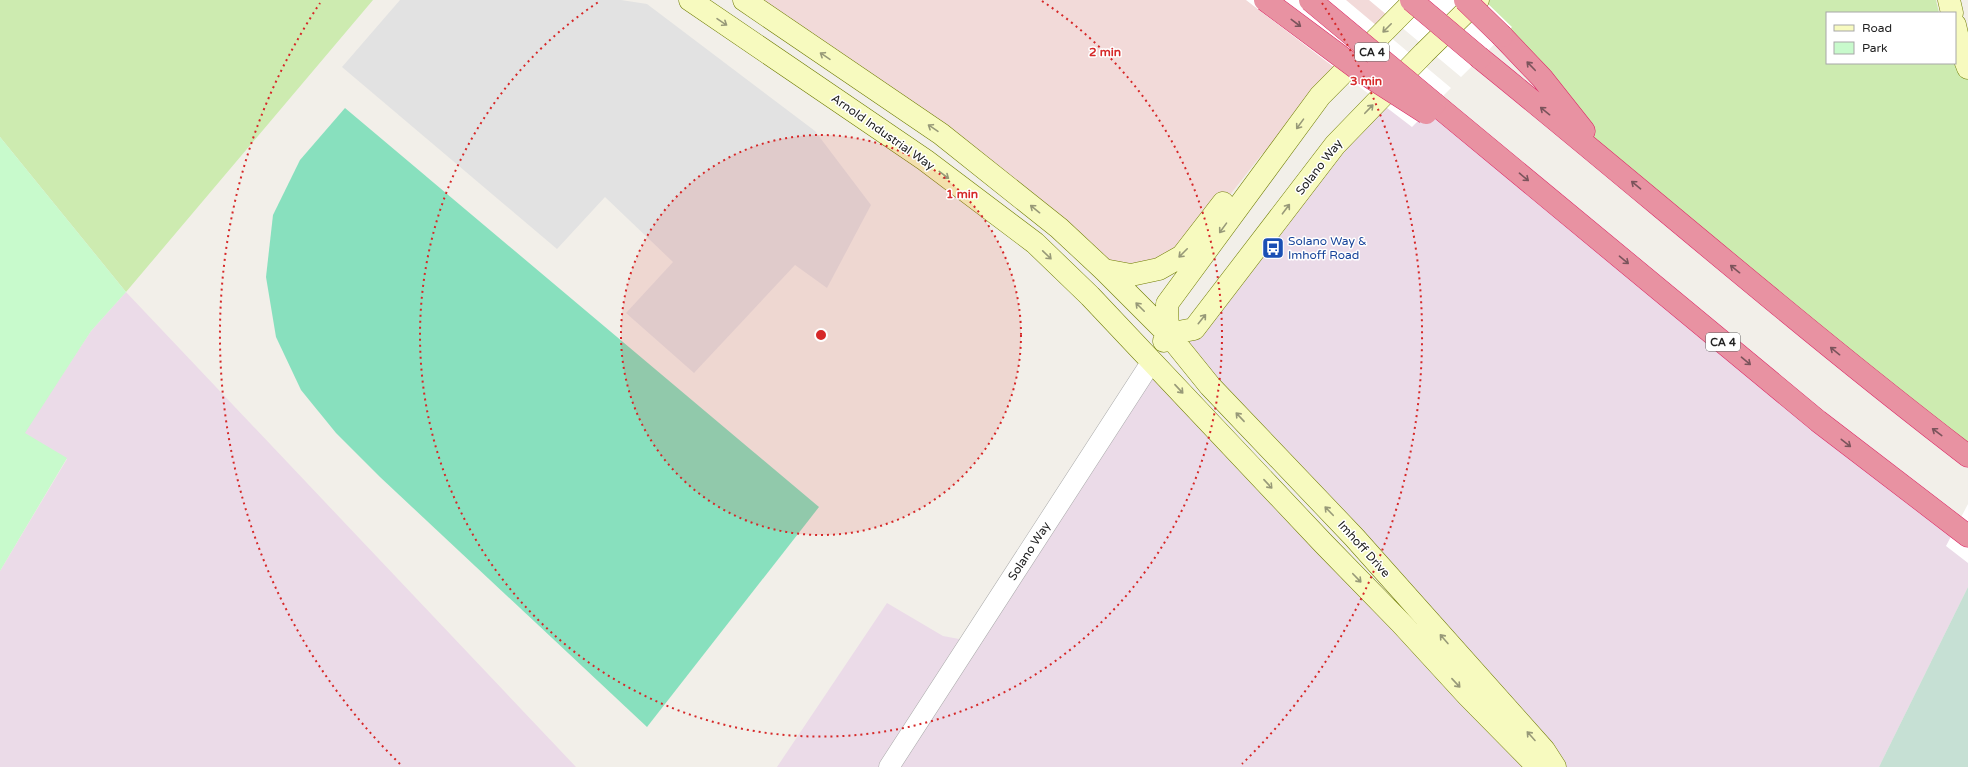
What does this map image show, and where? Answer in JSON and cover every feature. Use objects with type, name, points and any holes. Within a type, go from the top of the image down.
[{"type":"highway","points":[[1265,0],[1359,70],[1430,108]]},
{"type":"highway","name":"CA 4","points":[[1310,0],[1430,108],[1494,152],[1818,421],[1962,532]]},
{"type":"highway","points":[[1411,0],[1858,370],[1968,456]]},
{"type":"highway","points":[[1465,0],[1542,78],[1608,162]]},
{"type":"street","name":"Arnold Industrial Way","points":[[690,0],[925,160],[1035,243],[1090,296],[1152,361]]},
{"type":"street","points":[[744,0],[941,134],[1058,228],[1104,270],[1168,334]]},
{"type":"street","points":[[1168,334],[1167,304],[1320,96],[1415,0]]},
{"type":"street","name":"Solano Way","points":[[889,767],[1168,334],[1194,329],[1335,145],[1424,52],[1478,0]]},
{"type":"street","points":[[1949,0],[1952,12]]},
{"type":"street","points":[[1956,29],[1960,47],[1968,68]]},
{"type":"street","points":[[1104,270],[1131,275],[1159,269],[1182,256],[1262,154],[1284,145]]},
{"type":"street","name":"Imhoff Drive","points":[[1168,334],[1210,386],[1354,537],[1544,750],[1555,767]]},
{"type":"street","name":"Imhoff Drive","points":[[1152,361],[1401,623],[1468,696],[1538,767]]},
{"type":"shaded area","points":[[400,0],[621,0],[647,4],[815,131],[871,205],[827,288],[795,265],[694,373],[626,313],[673,262],[605,197],[557,249],[342,67]]},
{"type":"shaded area","points":[[744,0],[1415,0],[1284,145],[1262,154],[1182,256],[1131,275],[1059,228]]},
{"type":"shaded area","points":[[1401,77],[1968,536],[1968,587],[1879,767],[1555,767],[1168,334],[1194,329]]},
{"type":"shaded area","points":[[126,292],[576,767],[0,767],[0,571],[67,459],[24,433],[91,331]]},
{"type":"shaded area","points":[[1152,361],[1538,767],[777,767],[887,603],[943,636],[970,641]]},
{"type":"green space","points":[[0,0],[373,0],[126,292],[0,137]]},
{"type":"green space","points":[[1473,0],[1936,0],[1939,12],[1826,12],[1826,64],[1956,64],[1956,57],[1968,80],[1968,456],[1608,162]]},
{"type":"green space","points":[[345,108],[819,507],[647,727],[380,477],[336,433],[301,390],[276,337],[266,277],[273,215],[300,160]]},
{"type":"green space","points":[[0,137],[126,292],[91,331],[25,433],[67,458],[0,571]]},
{"type":"green space","points":[[1968,587],[1968,767],[1879,767]]},
{"type":"pier","points":[[1246,0],[1346,0],[1451,88],[1412,127]]},
{"type":"pier","points":[[1369,0],[1484,0],[1512,27],[1461,77]]},
{"type":"pier","points":[[1968,504],[1968,563],[1946,546]]},
{"type":"place","name":"Solano Way & Imhoff Road","points":[[1273,248]]}]
